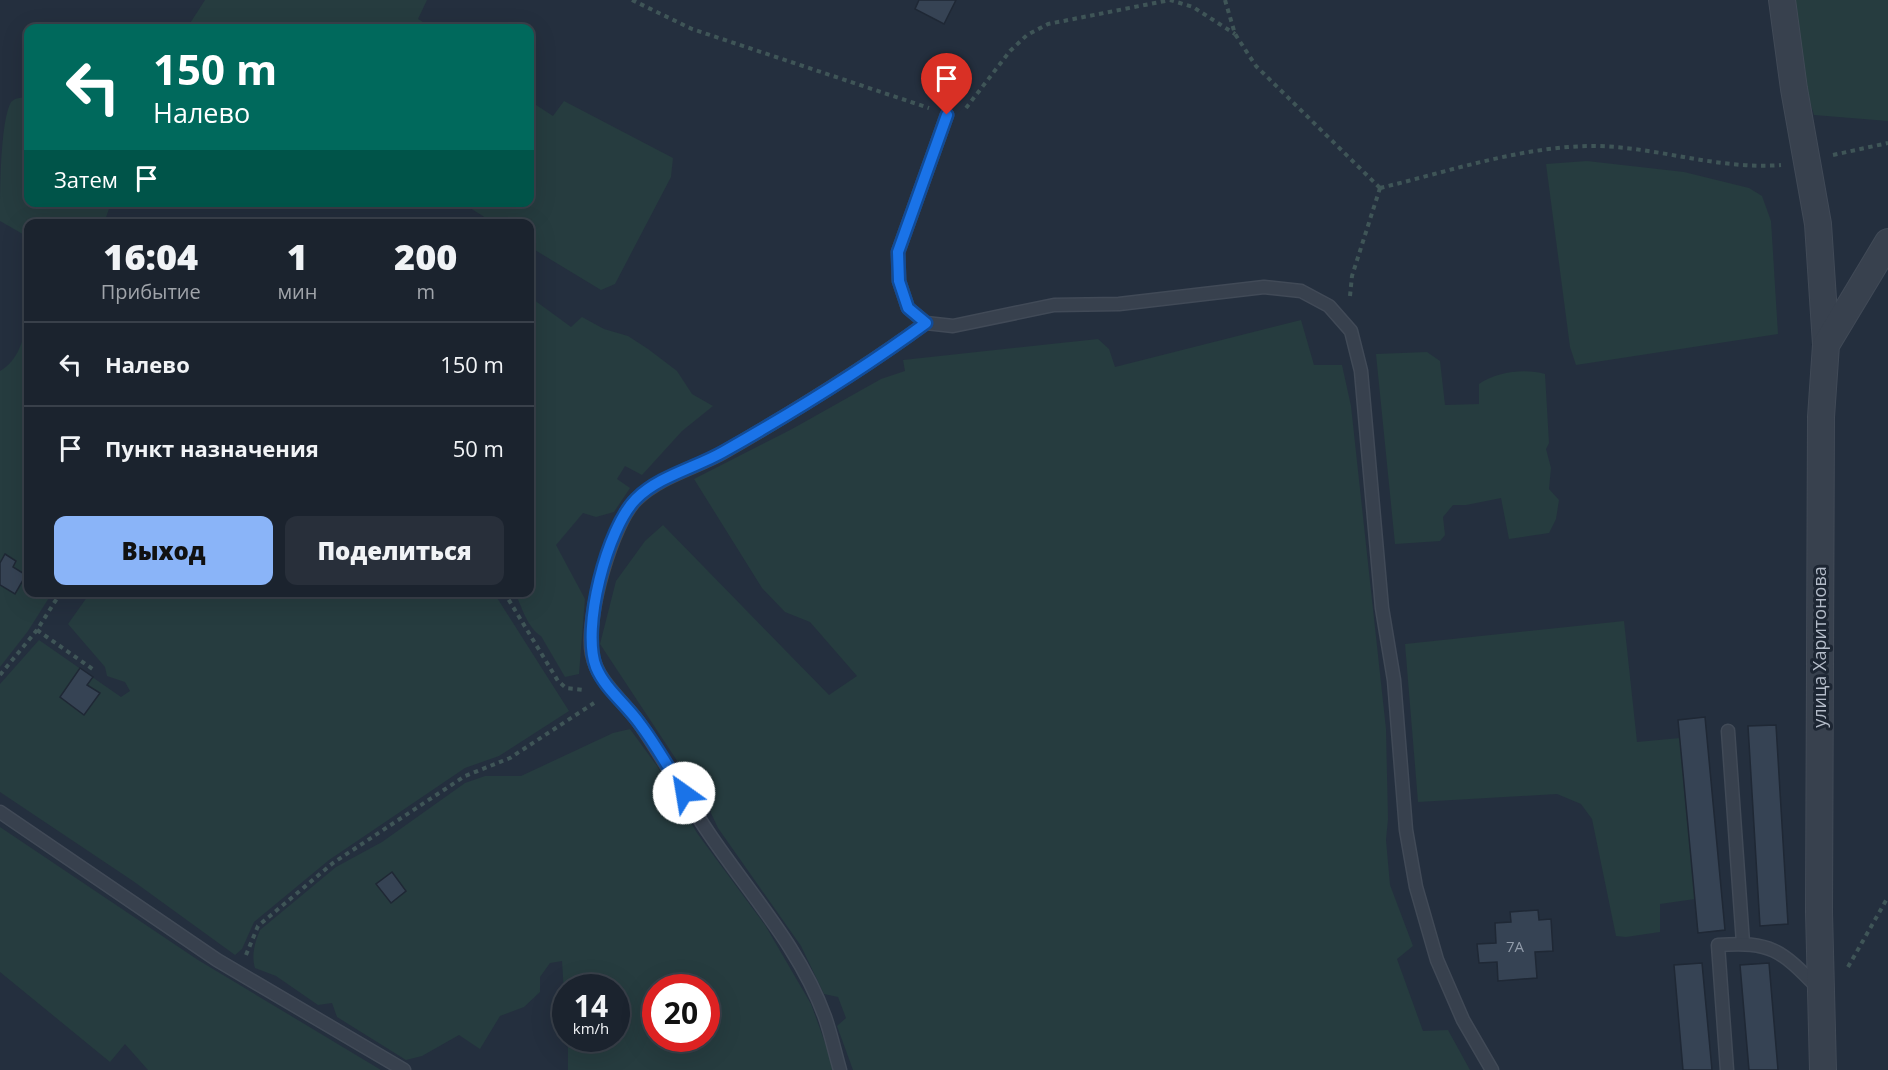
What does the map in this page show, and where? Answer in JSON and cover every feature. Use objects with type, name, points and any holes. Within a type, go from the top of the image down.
[{"type":"street","points":[[1782,0],[1822,265],[1826,345]]},
{"type":"street","name":"улица Харитонова","points":[[1823,1070],[1821,417],[1826,345],[1888,242]]},
{"type":"lane","points":[[947,115],[898,252],[899,281],[908,308],[926,323],[952,326],[1054,305],[1119,304],[1264,287],[1301,291],[1329,306],[1351,331],[1361,371],[1382,608],[1394,680],[1406,830],[1416,887],[1437,960],[1462,1020],[1492,1070]]},
{"type":"lane","points":[[840,1070],[825,1016],[783,937],[708,832],[640,724],[612,691],[597,668],[591,640],[602,573],[624,515],[634,501],[661,481],[712,458],[773,422],[898,344],[926,323]]},
{"type":"lane","points":[[1728,731],[1743,943]]},
{"type":"lane","points":[[0,812],[240,973],[404,1070]]},
{"type":"lane","points":[[1727,1070],[1718,945],[1743,943],[1760,945],[1778,952],[1821,991]]},
{"type":"path","points":[[632,0],[692,29],[947,115],[959,112],[971,105],[1010,51],[1028,35],[1048,24],[1170,0],[1193,7],[1235,34]]},
{"type":"path","points":[[1225,0],[1235,34],[1256,66],[1380,188]]},
{"type":"path","points":[[1380,188],[1505,157],[1573,147],[1603,146],[1740,165],[1807,161],[1888,143]]},
{"type":"path","points":[[1351,331],[1349,301],[1352,276],[1380,188]]},
{"type":"path","points":[[0,675],[37,630],[58,597]]},
{"type":"path","points":[[507,597],[558,681],[576,690],[612,691]]},
{"type":"path","points":[[37,630],[94,670]]},
{"type":"path","points":[[240,973],[252,936],[258,926],[333,863],[465,776],[510,758],[612,691]]},
{"type":"path","points":[[1821,991],[1840,978],[1854,960],[1888,897]]},
{"type":"green space","points":[[205,0],[427,0],[418,19],[426,24],[190,24]]},
{"type":"green space","points":[[1795,0],[1888,0],[1888,121],[1814,115],[1805,85]]},
{"type":"green space","points":[[24,97],[24,207],[110,207],[105,219],[24,219],[24,235],[0,221],[1,158],[7,112],[11,102]]},
{"type":"green space","points":[[564,101],[673,158],[671,177],[615,284],[601,290],[534,249],[534,219],[488,219],[468,207],[534,207],[534,104],[553,116]]},
{"type":"green space","points":[[1587,161],[1684,172],[1749,188],[1762,196],[1771,221],[1778,334],[1576,365],[1570,347],[1546,164]]},
{"type":"green space","points":[[534,300],[571,327],[582,317],[604,329],[628,336],[677,371],[692,394],[713,406],[682,431],[642,475],[625,466],[617,479],[630,488],[614,512],[596,517],[583,513],[556,545],[585,599],[579,674],[565,677],[541,636],[528,622],[517,597],[534,597]]},
{"type":"green space","points":[[1301,320],[1314,365],[1342,365],[1351,406],[1386,729],[1388,819],[1386,840],[1390,885],[1413,946],[1397,959],[1423,1031],[1448,1030],[1470,1070],[853,1070],[837,1026],[846,1018],[838,997],[824,994],[801,946],[718,828],[711,813],[709,798],[697,791],[600,644],[616,581],[645,541],[663,525],[829,695],[857,676],[810,622],[785,612],[762,588],[694,479],[792,429],[881,379],[905,371],[903,360],[1098,339],[1109,349],[1115,367]]},
{"type":"green space","points":[[24,334],[24,597],[49,597],[28,631],[0,667],[0,371],[16,355]]},
{"type":"green space","points":[[1427,352],[1440,361],[1445,405],[1479,404],[1479,384],[1502,374],[1529,371],[1545,374],[1549,443],[1546,449],[1551,468],[1549,489],[1559,500],[1556,519],[1549,533],[1509,539],[1501,498],[1466,505],[1453,505],[1443,517],[1445,535],[1440,541],[1395,544],[1376,354]]},
{"type":"green space","points":[[87,597],[497,597],[569,711],[499,756],[465,768],[329,860],[254,922],[242,949],[235,955],[133,881],[0,792],[0,684],[39,640],[121,697],[130,691],[125,682],[107,676],[105,667],[68,624]]},
{"type":"green space","points":[[1624,621],[1637,742],[1680,738],[1695,899],[1660,904],[1660,932],[1626,937],[1616,936],[1592,819],[1581,804],[1557,794],[1418,802],[1405,644]]},
{"type":"green space","points":[[630,729],[657,766],[697,833],[765,925],[811,1004],[835,1070],[568,1070],[568,1052],[630,1052],[630,974],[563,974],[562,961],[550,963],[540,977],[540,992],[524,1007],[500,1016],[480,1049],[459,1035],[422,1056],[406,1060],[337,1017],[332,1003],[318,1005],[276,976],[255,968],[254,949],[260,930],[336,867],[382,842],[465,783],[485,776],[521,776],[613,733]]},
{"type":"green space","points":[[0,827],[198,960],[381,1070],[148,1070],[125,1044],[110,1062],[0,972]]},
{"type":"building","points":[[919,0],[956,0],[944,24],[915,9]]},
{"type":"building","points":[[5,554],[16,561],[13,567],[24,574],[24,578],[15,594],[0,585],[0,563]]},
{"type":"building","points":[[80,668],[93,677],[87,685],[100,693],[84,715],[60,697]]},
{"type":"building","points":[[1705,717],[1725,930],[1698,933],[1678,720]]},
{"type":"building","points":[[1776,725],[1788,924],[1760,926],[1748,726]]},
{"type":"building","points":[[392,872],[406,891],[391,903],[376,884]]},
{"type":"building","points":[[1538,910],[1539,920],[1551,919],[1553,951],[1535,952],[1537,978],[1498,981],[1497,962],[1479,963],[1477,944],[1496,943],[1495,923],[1511,922],[1510,912]]},
{"type":"building","points":[[1702,963],[1712,1070],[1683,1070],[1674,965]]},
{"type":"building","points":[[1769,963],[1778,1070],[1749,1070],[1740,965]]},
{"type":"route","points":[[684,793],[640,724],[604,682],[592,653],[591,640],[596,598],[614,538],[624,515],[634,501],[647,490],[743,441],[898,344],[926,323],[908,308],[899,281],[898,252],[947,115]]}]
